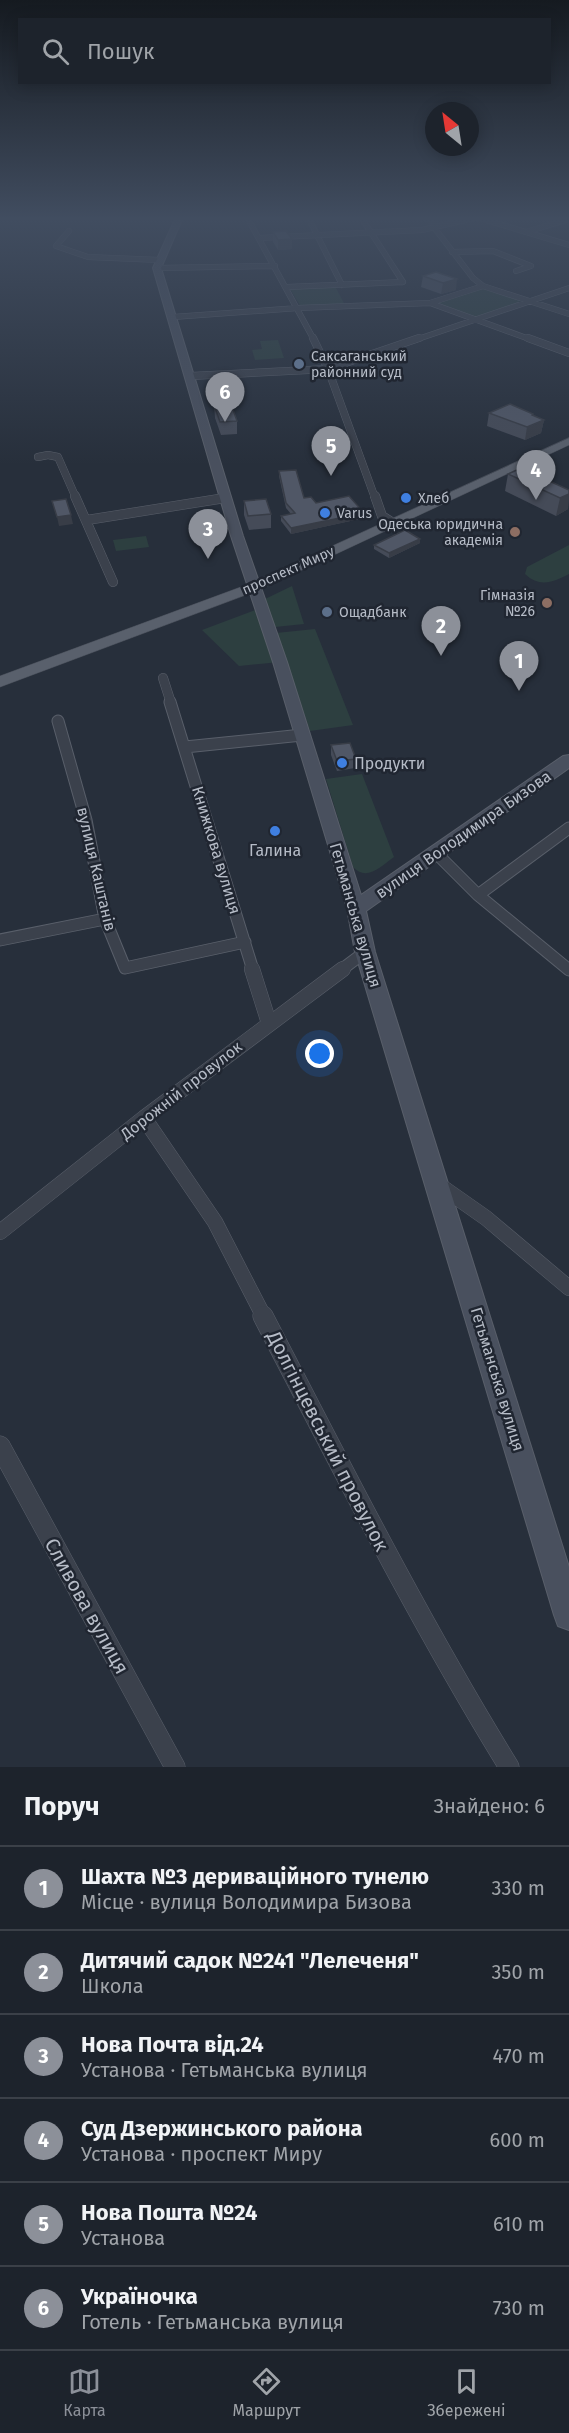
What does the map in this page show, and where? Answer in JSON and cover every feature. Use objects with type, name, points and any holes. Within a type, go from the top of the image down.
[{"type":"main road","name":"проспект Миру","points":[[0,682],[254,586],[569,441]]},
{"type":"street","name":"Гетьманська вулиця","points":[[168,299],[225,498],[356,908],[365,952],[569,1615]]},
{"type":"street","points":[[294,299],[328,369],[382,516],[393,523]]},
{"type":"street","points":[[173,317],[298,308],[430,303],[441,299]]},
{"type":"street","points":[[525,299],[569,314]]},
{"type":"street","points":[[190,376],[328,369],[535,299]]},
{"type":"street","points":[[430,303],[569,353]]},
{"type":"street","points":[[38,457],[48,455],[58,457],[113,582]]},
{"type":"street","points":[[87,520],[225,498]]},
{"type":"street","name":"Книжкова вулиця","points":[[164,678],[269,1023]]},
{"type":"street","name":"вулиця Каштанів","points":[[58,721],[86,820],[105,920],[125,968],[245,942]]},
{"type":"street","points":[[185,747],[302,735]]},
{"type":"street","name":"вулиця Володимира Бизова","points":[[356,908],[569,760]]},
{"type":"street","points":[[478,895],[569,828]]},
{"type":"street","points":[[436,853],[478,895],[569,970]]},
{"type":"street","points":[[0,940],[105,920]]},
{"type":"street","name":"Дорожній провулок","points":[[0,1232],[144,1118],[365,952]]},
{"type":"street","name":"Долгінцевський провулок","points":[[144,1118],[215,1222],[402,1585],[459,1686],[509,1767]]},
{"type":"street","points":[[438,1185],[486,1218],[569,1288]]},
{"type":"street","name":"Сливова вулиця","points":[[0,1446],[175,1767]]},
{"type":"shaded area","points":[[296,299],[342,299],[345,305],[301,307]]},
{"type":"shaded area","points":[[443,299],[524,300],[475,318],[433,303]]},
{"type":"shaded area","points":[[278,340],[284,358],[255,360],[252,350],[262,349],[260,341]]},
{"type":"shaded area","points":[[146,536],[149,547],[116,551],[113,540]]},
{"type":"shaded area","points":[[569,545],[569,574],[552,581],[541,582],[525,574],[527,567]]},
{"type":"shaded area","points":[[292,586],[304,624],[275,627],[265,599]]},
{"type":"shaded area","points":[[261,608],[280,662],[239,666],[202,630]]},
{"type":"shaded area","points":[[315,629],[353,725],[310,731],[276,633]]},
{"type":"shaded area","points":[[362,774],[394,857],[369,873],[363,873],[353,867],[326,779]]},
{"type":"building","points":[[231,404],[237,421],[220,422],[214,405]]},
{"type":"building","points":[[510,404],[544,420],[527,427],[489,413]]},
{"type":"building","points":[[521,468],[569,490],[569,494],[560,498],[508,474]]},
{"type":"building","points":[[296,470],[304,498],[311,497],[316,503],[349,496],[364,513],[291,528],[281,516],[295,513],[286,503],[279,471]]},
{"type":"building","points":[[66,499],[71,515],[57,517],[52,501]]},
{"type":"building","points":[[266,499],[271,514],[248,516],[244,501]]},
{"type":"building","points":[[405,530],[420,539],[389,553],[374,545]]},
{"type":"building","points":[[350,743],[356,759],[337,761],[331,745]]},
{"type":"place","name":"Саксаганський районний суд","points":[[299,364]]},
{"type":"place","name":"Україночка","points":[[225,422]]},
{"type":"place","name":"Нова Пошта №24","points":[[331,476]]},
{"type":"place","name":"Хлеб","points":[[406,498]]},
{"type":"place","name":"Суд Дзержинського района","points":[[536,500]]},
{"type":"place","name":"Varus","points":[[325,513]]},
{"type":"place","name":"Одеська юридична академія","points":[[515,532]]},
{"type":"place","name":"Нова Почта від.24","points":[[208,559]]},
{"type":"place","name":"Гімназія №26","points":[[547,603]]},
{"type":"place","name":"Ощадбанк","points":[[327,612]]},
{"type":"place","name":"Дитячий садок №241 \"Лелеченя\"","points":[[441,656]]},
{"type":"place","name":"Шахта №3 дериваційного тунелю","points":[[519,691]]},
{"type":"place","name":"Продукти","points":[[342,763]]},
{"type":"place","name":"Галина","points":[[275,831]]}]
